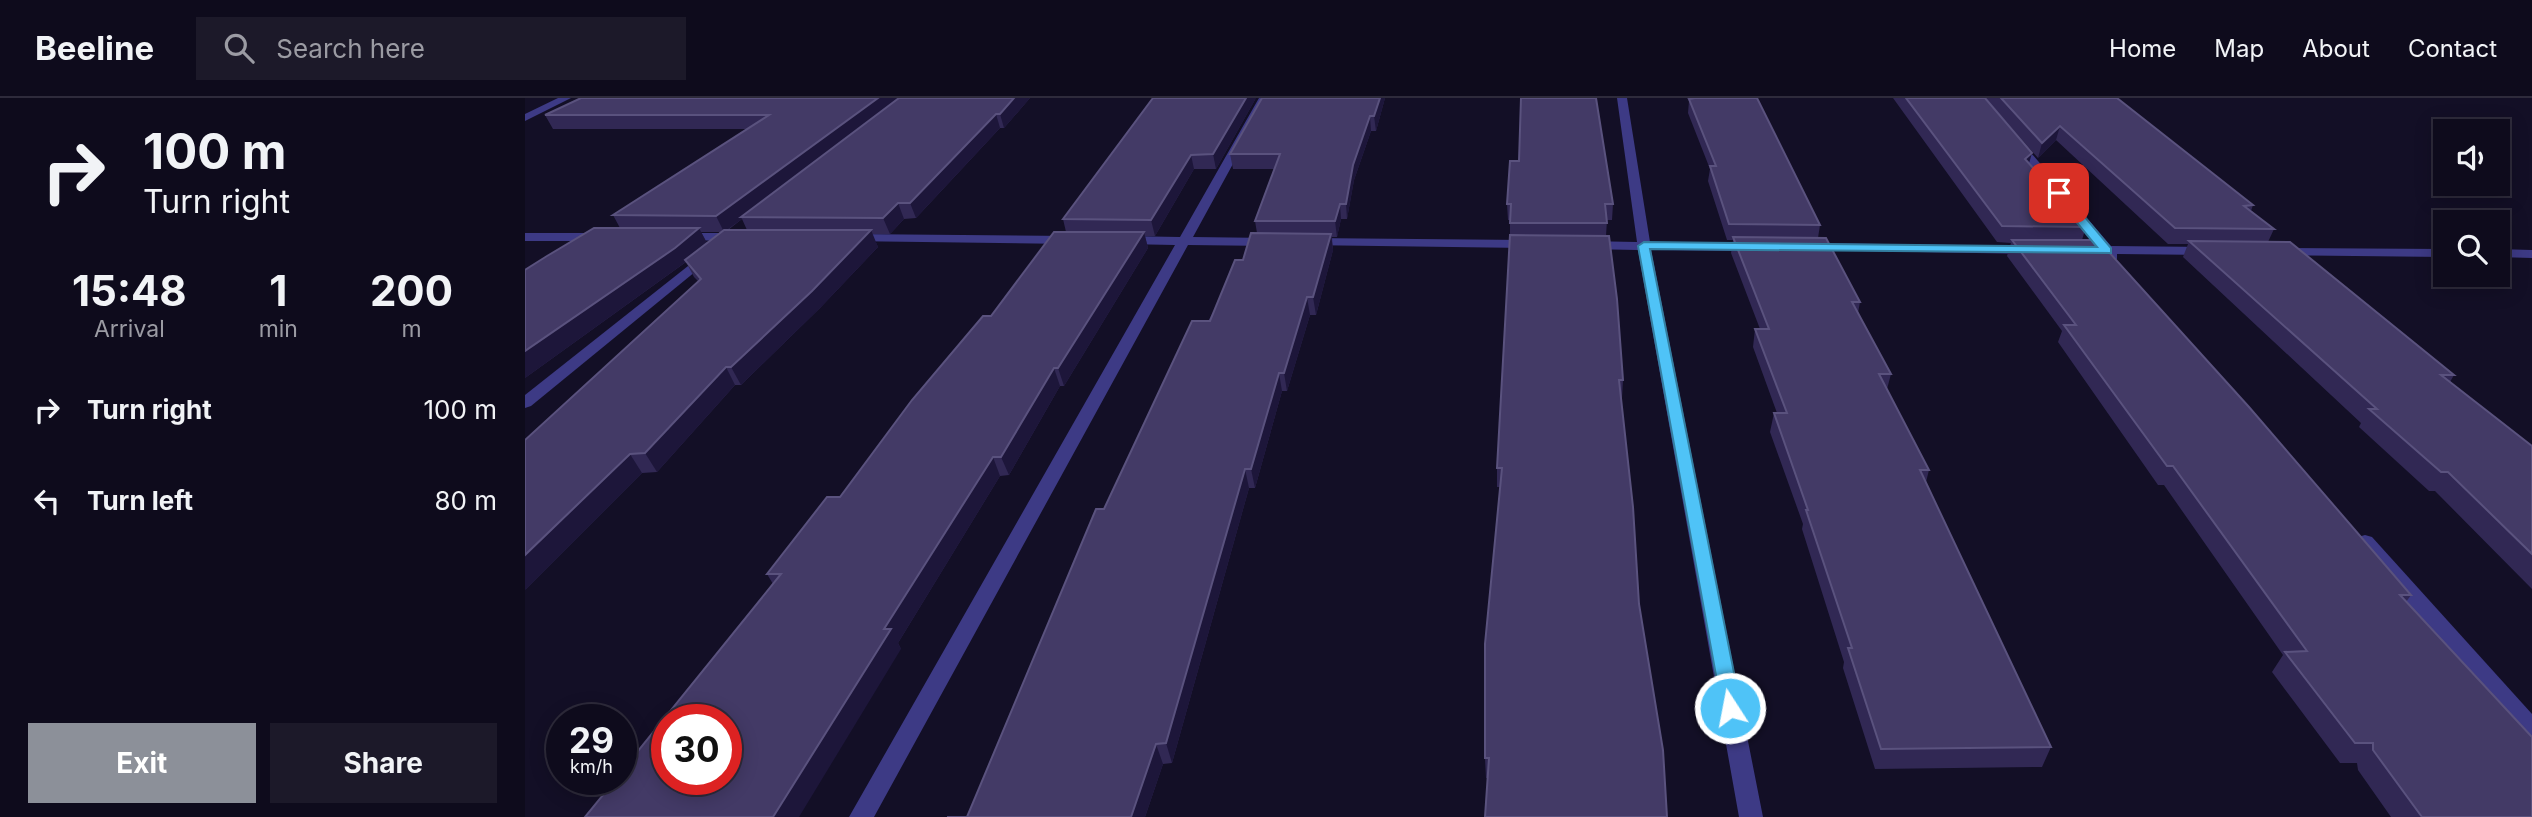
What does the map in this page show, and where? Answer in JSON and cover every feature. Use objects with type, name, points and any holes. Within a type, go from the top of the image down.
[{"type":"street","points":[[525,118],[566,98]]},
{"type":"street","points":[[861,817],[1264,98]]},
{"type":"street","points":[[1622,98],[1644,246],[1751,817]]},
{"type":"street","points":[[2004,128],[2126,271]]},
{"type":"street","points":[[662,237],[736,233],[758,237]]},
{"type":"street","points":[[525,403],[736,233]]},
{"type":"street","points":[[525,237],[621,237]]},
{"type":"street","points":[[840,238],[1087,240]]},
{"type":"street","points":[[1114,240],[1546,244]]},
{"type":"street","points":[[1574,245],[1766,247]]},
{"type":"street","points":[[1794,247],[2229,251]]},
{"type":"street","points":[[2269,251],[2433,253]]},
{"type":"street","points":[[2510,253],[2532,254]]},
{"type":"street","points":[[2357,532],[2532,730]]},
{"type":"building","points":[[581,98],[878,98],[716,216],[613,215],[769,115],[545,115]]},
{"type":"building","points":[[899,98],[1014,98],[910,203],[898,203],[883,218],[741,217]]},
{"type":"building","points":[[1153,98],[1246,98],[1213,154],[1191,155],[1151,220],[1063,219]]},
{"type":"building","points":[[1262,98],[1380,98],[1374,116],[1370,116],[1353,165],[1346,204],[1340,204],[1335,221],[1255,221],[1280,154],[1230,154]]},
{"type":"building","points":[[1521,98],[1596,98],[1613,204],[1605,204],[1607,223],[1510,223],[1511,204],[1507,204],[1510,161],[1519,161]]},
{"type":"building","points":[[1757,98],[1820,225],[1729,224],[1710,166],[1716,166],[1689,99]]},
{"type":"building","points":[[1906,98],[1985,98],[2032,153],[2025,159],[2086,227],[2002,226]]},
{"type":"building","points":[[2001,98],[2117,98],[2253,205],[2244,206],[2274,229],[2175,228],[2060,126],[2042,143]]},
{"type":"building","points":[[594,228],[699,228],[675,248],[525,351],[525,270]]},
{"type":"building","points":[[724,230],[871,230],[812,291],[731,367],[726,367],[645,453],[630,454],[525,555],[525,440],[701,279],[685,260]]},
{"type":"building","points":[[1054,232],[1144,232],[1058,368],[1054,368],[1001,457],[993,457],[884,629],[891,629],[773,817],[585,817],[603,795],[637,795],[637,752],[651,735],[651,795],[742,795],[742,704],[676,704],[781,574],[767,574],[827,497],[840,497],[912,400],[983,316],[991,316]]},
{"type":"building","points":[[1251,233],[1331,234],[1313,297],[1307,297],[1284,373],[1279,373],[1251,469],[1245,469],[1166,743],[1156,744],[1131,817],[967,817],[1096,509],[1104,509],[1192,321],[1210,321],[1235,260],[1243,260]]},
{"type":"building","points":[[1510,235],[1609,236],[1617,299],[1623,380],[1619,380],[1633,507],[1639,604],[1663,750],[1667,817],[1485,817],[1489,758],[1485,758],[1485,644],[1502,468],[1497,468]]},
{"type":"building","points":[[1733,237],[1826,238],[1860,302],[1852,302],[1891,374],[1879,374],[1929,470],[1920,470],[2051,747],[1881,749],[1848,648],[1852,648],[1774,413],[1787,413],[1755,329],[1769,329]]},
{"type":"building","points":[[2012,240],[2098,240],[2249,407],[2411,595],[2400,595],[2532,737],[2532,817],[2422,817],[2373,750],[2373,743],[2355,743],[2285,652],[2307,651],[2173,466],[2167,466],[2064,325],[2076,325]]},
{"type":"building","points":[[2189,241],[2290,242],[2454,375],[2441,375],[2532,446],[2532,554],[2448,472],[2441,472],[2369,409],[2377,409]]},
{"type":"route","points":[[1730,708],[1644,246],[2107,250],[2059,193]]}]
